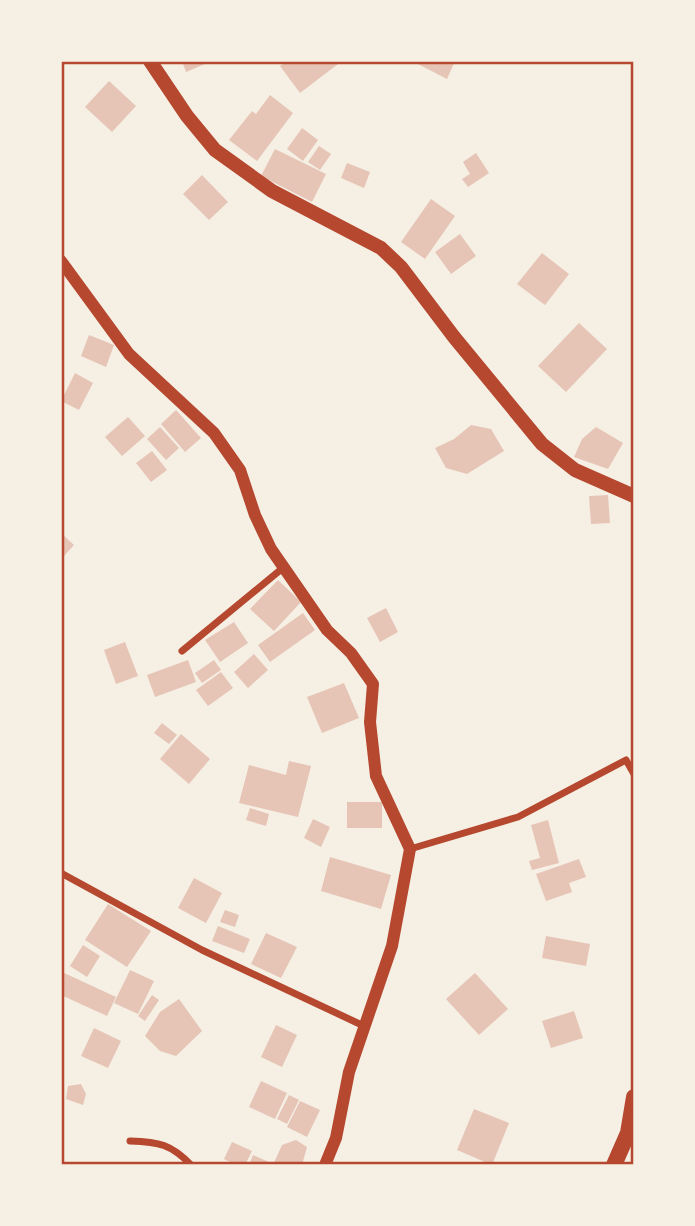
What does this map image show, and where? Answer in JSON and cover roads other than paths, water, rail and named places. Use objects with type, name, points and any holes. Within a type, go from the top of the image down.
[{"type":"main road","points":[[149,61],[187,116],[215,150],[272,191],[381,248],[401,267],[454,337],[542,443],[575,470],[634,496]]},
{"type":"main road","points":[[614,1165],[628,1133],[634,1097]]},
{"type":"street","points":[[61,261],[129,354],[214,433],[240,470],[255,515],[271,549],[327,630],[351,653],[373,684],[370,722],[376,776],[410,849],[392,946],[349,1072],[335,1138],[325,1165]]},
{"type":"street","points":[[182,652],[284,567]]},
{"type":"street","points":[[410,849],[518,817],[626,760],[634,774]]},
{"type":"street","points":[[61,873],[202,950],[364,1026]]},
{"type":"street","points":[[130,1141],[163,1143],[183,1156],[191,1165]]}]
